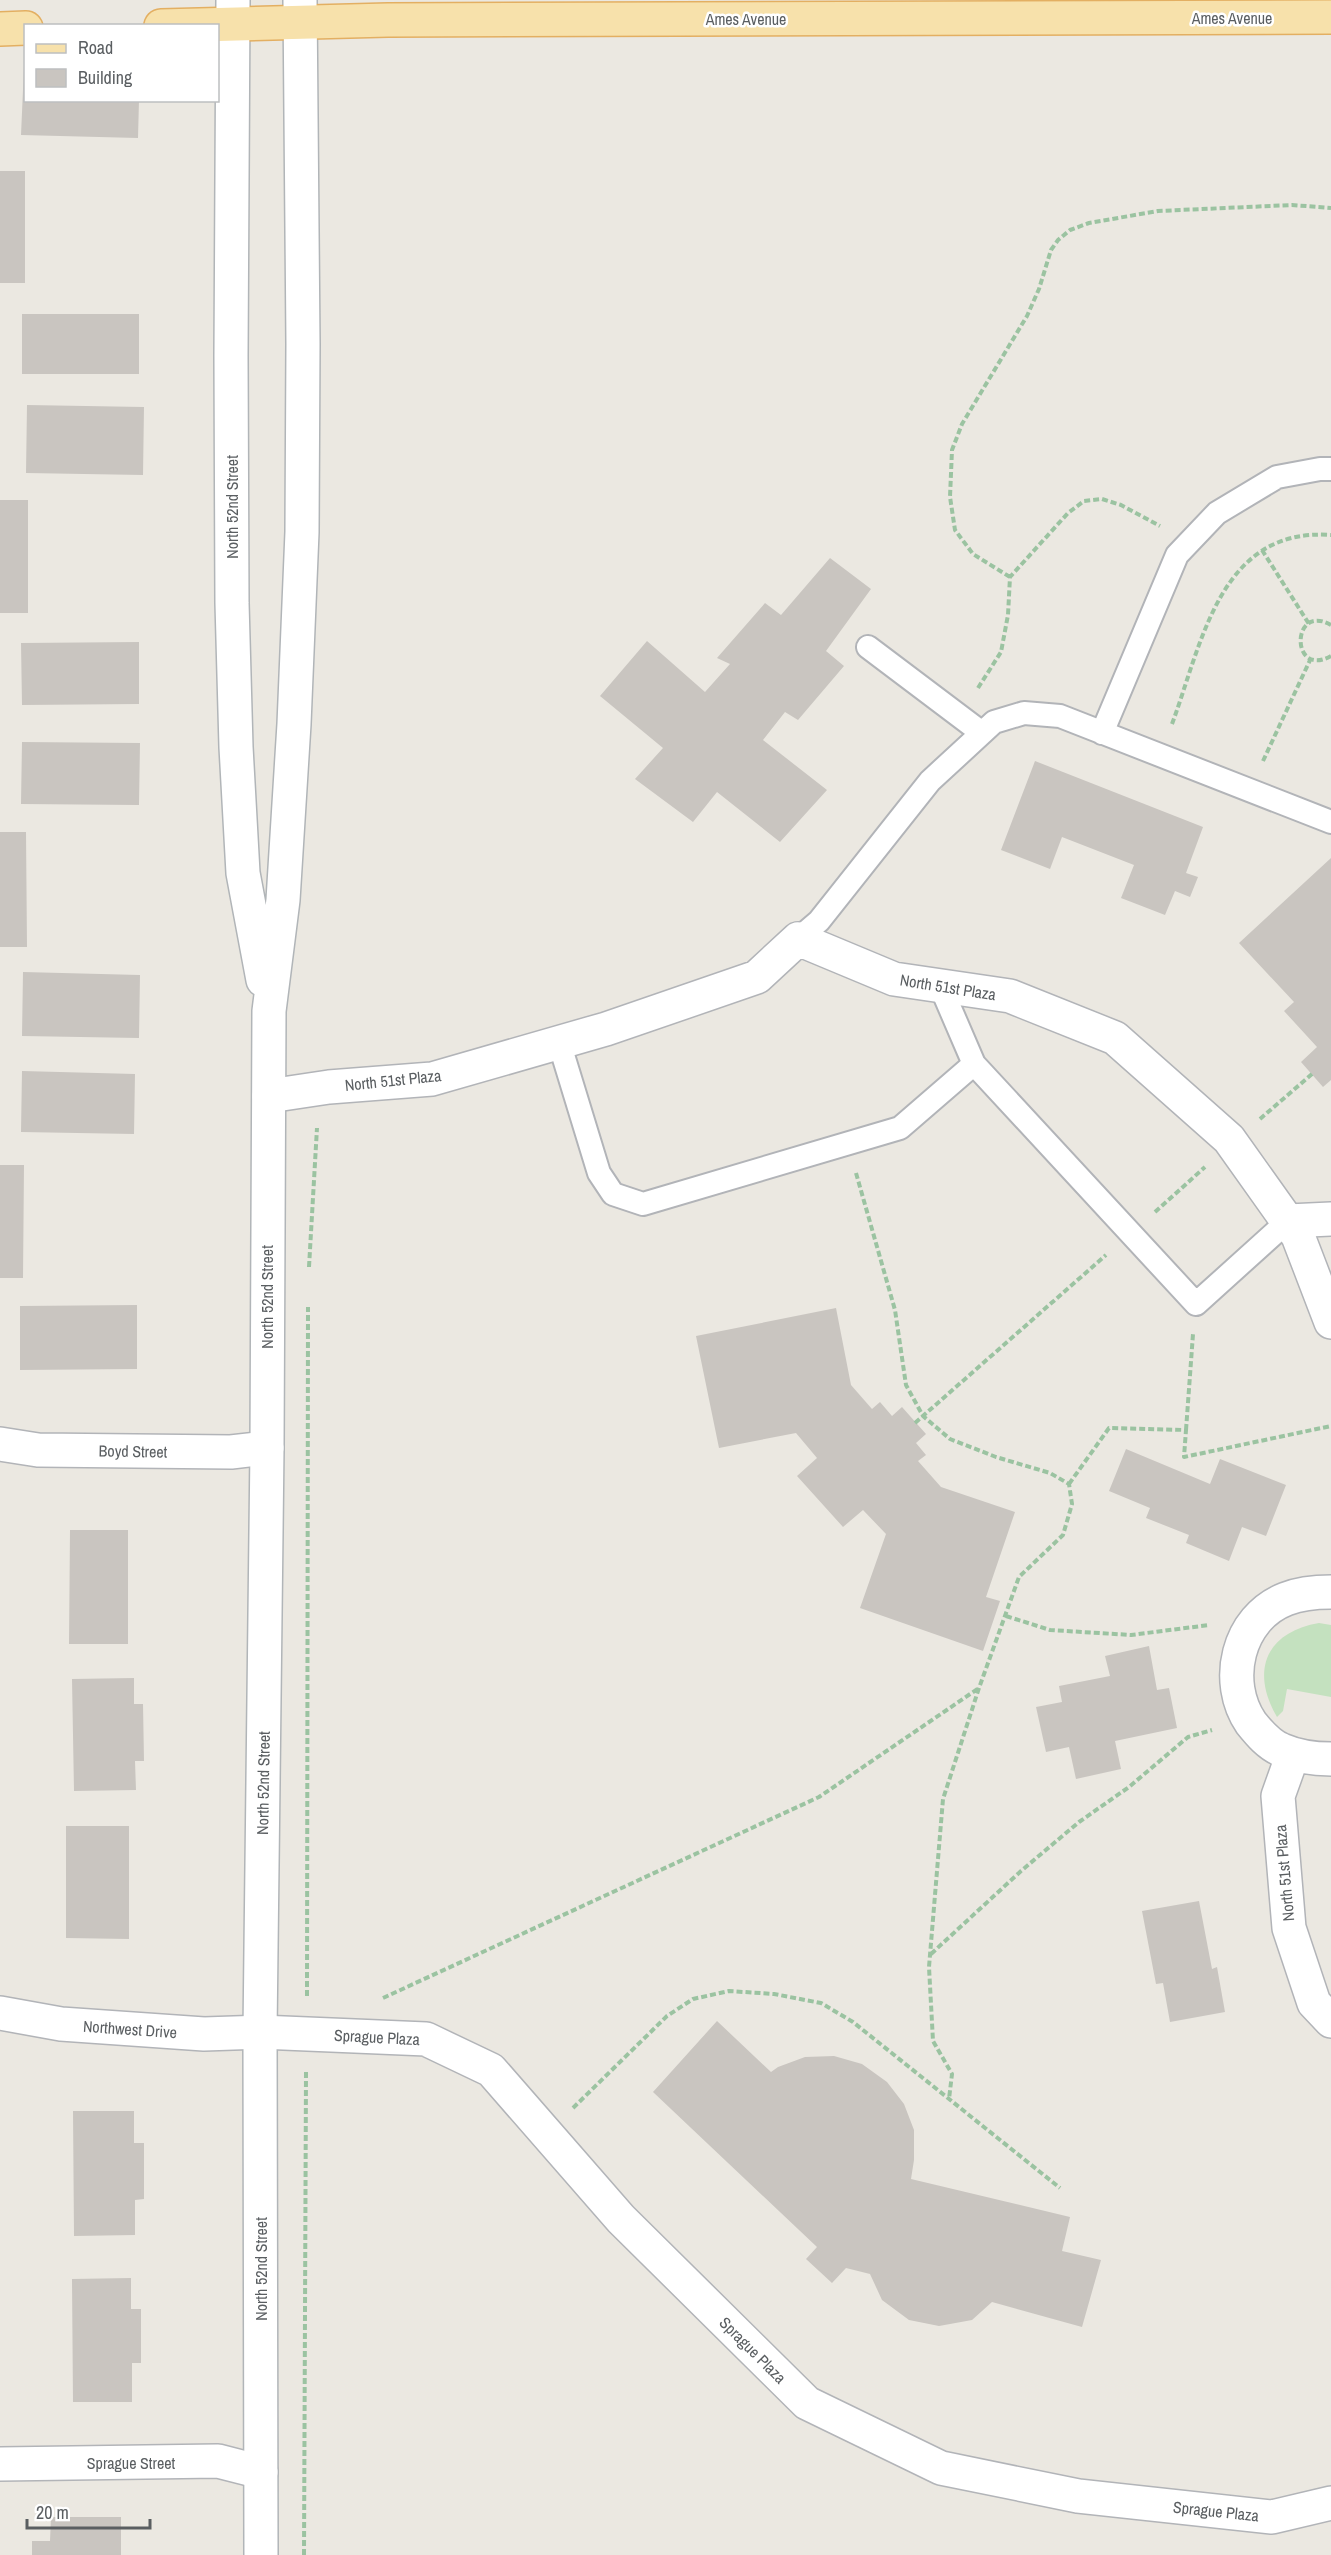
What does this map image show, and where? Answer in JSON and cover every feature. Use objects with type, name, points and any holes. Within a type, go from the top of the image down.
[{"type":"main road","name":"Ames Avenue","points":[[171,24],[233,12],[300,11],[388,20],[1209,9],[1331,17]]},
{"type":"main road","points":[[0,29],[24,28]]},
{"type":"street","name":"North 52nd Street","points":[[261,2555],[260,2032],[267,1448],[269,1011],[283,900],[294,724],[302,532],[300,11]]},
{"type":"street","name":"North 52nd Street","points":[[233,12],[231,368],[232,603],[236,747],[243,873],[269,1011]]},
{"type":"street","name":"North 51st Plaza","points":[[269,1096],[319,1088],[432,1079],[606,1029],[757,976],[798,939],[894,979],[1010,996],[1115,1038],[1229,1139],[1298,1236],[1331,1322]]},
{"type":"street","points":[[1288,1221],[1331,1219]]},
{"type":"street","name":"Boyd Street","points":[[0,1444],[38,1450],[231,1452],[267,1448]]},
{"type":"street","points":[[1331,1592],[1309,1592],[1284,1599],[1258,1619],[1246,1635],[1237,1660],[1236,1686],[1244,1712],[1258,1733],[1279,1750],[1306,1758],[1331,1758]]},
{"type":"street","name":"North 51st Plaza","points":[[1293,1754],[1278,1796],[1289,1929],[1314,2003],[1331,2021]]},
{"type":"street","name":"Northwest Drive","points":[[0,2013],[62,2024],[204,2034],[260,2032]]},
{"type":"street","name":"Sprague Plaza","points":[[260,2032],[426,2039],[491,2070],[621,2219],[807,2403],[941,2468],[1078,2496],[1272,2517],[1331,2503]]},
{"type":"street","name":"Sprague Street","points":[[0,2464],[218,2461],[261,2472]]},
{"type":"lane","points":[[1102,733],[1177,555],[1217,513],[1277,477],[1331,469]]},
{"type":"lane","points":[[868,647],[982,733]]},
{"type":"lane","points":[[798,939],[819,921],[930,781],[994,722],[1024,713],[1060,716],[1331,822]]},
{"type":"lane","points":[[940,985],[974,1064],[1196,1304],[1288,1221]]},
{"type":"lane","points":[[559,1042],[599,1173],[613,1194],[643,1204],[900,1128],[974,1064]]},
{"type":"path","points":[[1010,577],[973,554],[955,530],[950,497],[952,450],[962,424],[1027,316],[1039,289],[1051,250],[1058,240],[1070,230],[1089,223],[1158,211],[1292,205],[1331,208]]},
{"type":"path","points":[[960,717],[1001,651],[1008,615],[1010,577],[1068,513],[1084,501],[1102,499],[1121,505],[1190,541]]},
{"type":"path","points":[[1160,756],[1211,614],[1229,581],[1257,552],[1283,539],[1318,534],[1331,535]]},
{"type":"path","points":[[1262,549],[1309,624]]},
{"type":"path","points":[[1331,625],[1321,621],[1309,624],[1304,628],[1299,641],[1304,654],[1311,658],[1322,660],[1331,656]]},
{"type":"path","points":[[1249,791],[1311,658]]},
{"type":"path","points":[[308,1274],[319,1088]]},
{"type":"path","points":[[847,1144],[895,1310],[906,1384],[923,1416],[950,1439],[996,1457],[1050,1473],[1069,1485]]},
{"type":"path","points":[[304,2555],[308,1296]]},
{"type":"path","points":[[1196,1304],[1184,1457],[1331,1426]]},
{"type":"path","points":[[949,2099],[952,2074],[933,2041],[930,1954],[944,1799],[979,1688],[1019,1577],[1063,1536],[1072,1503],[1069,1485],[1109,1428],[1185,1430]]},
{"type":"path","points":[[1005,1616],[1050,1630],[1131,1635],[1258,1619]]},
{"type":"path","points":[[381,1999],[819,1797],[979,1688]]},
{"type":"path","points":[[930,1954],[1079,1822],[1129,1787],[1188,1737],[1200,1732],[1253,1725]]},
{"type":"path","points":[[547,2134],[667,2016],[693,1999],[729,1991],[774,1994],[821,2003],[853,2022],[1060,2188]]},
{"type":"path","points":[[307,1995],[317,1997]]},
{"type":"green space","points":[[1319,1623],[1331,1625],[1331,1697],[1287,1689],[1283,1711],[1277,1717],[1265,1684],[1264,1669],[1268,1656],[1275,1645],[1286,1635]]},
{"type":"building","points":[[24,67],[24,102],[139,102],[138,138],[21,135]]},
{"type":"building","points":[[0,171],[25,171],[25,283],[0,283]]},
{"type":"building","points":[[22,314],[139,314],[139,374],[22,374]]},
{"type":"building","points":[[27,405],[144,407],[143,475],[26,473]]},
{"type":"building","points":[[0,500],[28,500],[28,613],[0,613]]},
{"type":"building","points":[[830,558],[871,589],[826,651],[844,666],[798,720],[785,712],[763,740],[827,790],[780,842],[717,792],[693,822],[635,779],[663,748],[600,696],[647,641],[705,692],[730,664],[717,658],[765,603],[781,615]]},
{"type":"building","points":[[139,642],[139,704],[22,705],[21,643]]},
{"type":"building","points":[[22,742],[140,743],[139,805],[21,804]]},
{"type":"building","points":[[1035,761],[1203,827],[1186,873],[1198,877],[1190,897],[1175,891],[1165,915],[1121,898],[1134,865],[1062,837],[1050,869],[1001,850]]},
{"type":"building","points":[[0,832],[26,832],[27,947],[0,947]]},
{"type":"building","points":[[1331,858],[1331,1080],[1323,1087],[1301,1062],[1317,1047],[1284,1011],[1294,1002],[1239,943]]},
{"type":"building","points":[[23,972],[140,975],[139,1038],[22,1036]]},
{"type":"building","points":[[22,1071],[135,1074],[134,1134],[21,1132]]},
{"type":"building","points":[[0,1165],[24,1165],[23,1278],[0,1278]]},
{"type":"building","points":[[137,1305],[137,1369],[20,1370],[20,1306]]},
{"type":"building","points":[[836,1308],[851,1385],[872,1409],[880,1402],[892,1416],[902,1407],[926,1434],[916,1443],[926,1455],[918,1461],[941,1487],[1015,1512],[986,1597],[1000,1601],[983,1651],[860,1608],[886,1534],[863,1510],[843,1527],[797,1476],[817,1458],[796,1433],[719,1448],[696,1336]]},
{"type":"building","points":[[1126,1449],[1210,1484],[1220,1459],[1286,1485],[1266,1536],[1242,1527],[1229,1561],[1186,1543],[1189,1535],[1146,1518],[1150,1508],[1109,1491]]},
{"type":"building","points":[[70,1530],[128,1530],[128,1644],[69,1644]]},
{"type":"building","points":[[1149,1646],[1157,1690],[1169,1688],[1177,1728],[1115,1741],[1121,1769],[1076,1779],[1069,1747],[1046,1752],[1036,1707],[1062,1702],[1059,1686],[1110,1676],[1105,1656]]},
{"type":"building","points":[[134,1678],[134,1704],[143,1704],[144,1761],[135,1761],[136,1790],[74,1791],[72,1679]]},
{"type":"building","points":[[66,1826],[129,1826],[129,1939],[66,1938]]},
{"type":"building","points":[[1199,1901],[1212,1969],[1217,1967],[1225,2012],[1170,2022],[1163,1983],[1156,1984],[1142,1911]]},
{"type":"building","points":[[717,2021],[771,2072],[805,2057],[834,2056],[862,2064],[887,2082],[904,2104],[914,2130],[914,2160],[911,2179],[1070,2217],[1062,2251],[1101,2260],[1082,2327],[992,2302],[972,2320],[939,2326],[909,2320],[882,2300],[870,2274],[846,2268],[832,2283],[806,2259],[817,2247],[653,2092]]},
{"type":"building","points":[[73,2111],[134,2111],[134,2143],[144,2143],[144,2199],[135,2200],[135,2235],[74,2236]]},
{"type":"building","points":[[131,2278],[131,2309],[141,2309],[141,2363],[132,2363],[132,2402],[73,2402],[72,2279]]},
{"type":"building","points":[[51,2517],[121,2517],[121,2555],[32,2555],[32,2541],[50,2541]]}]
